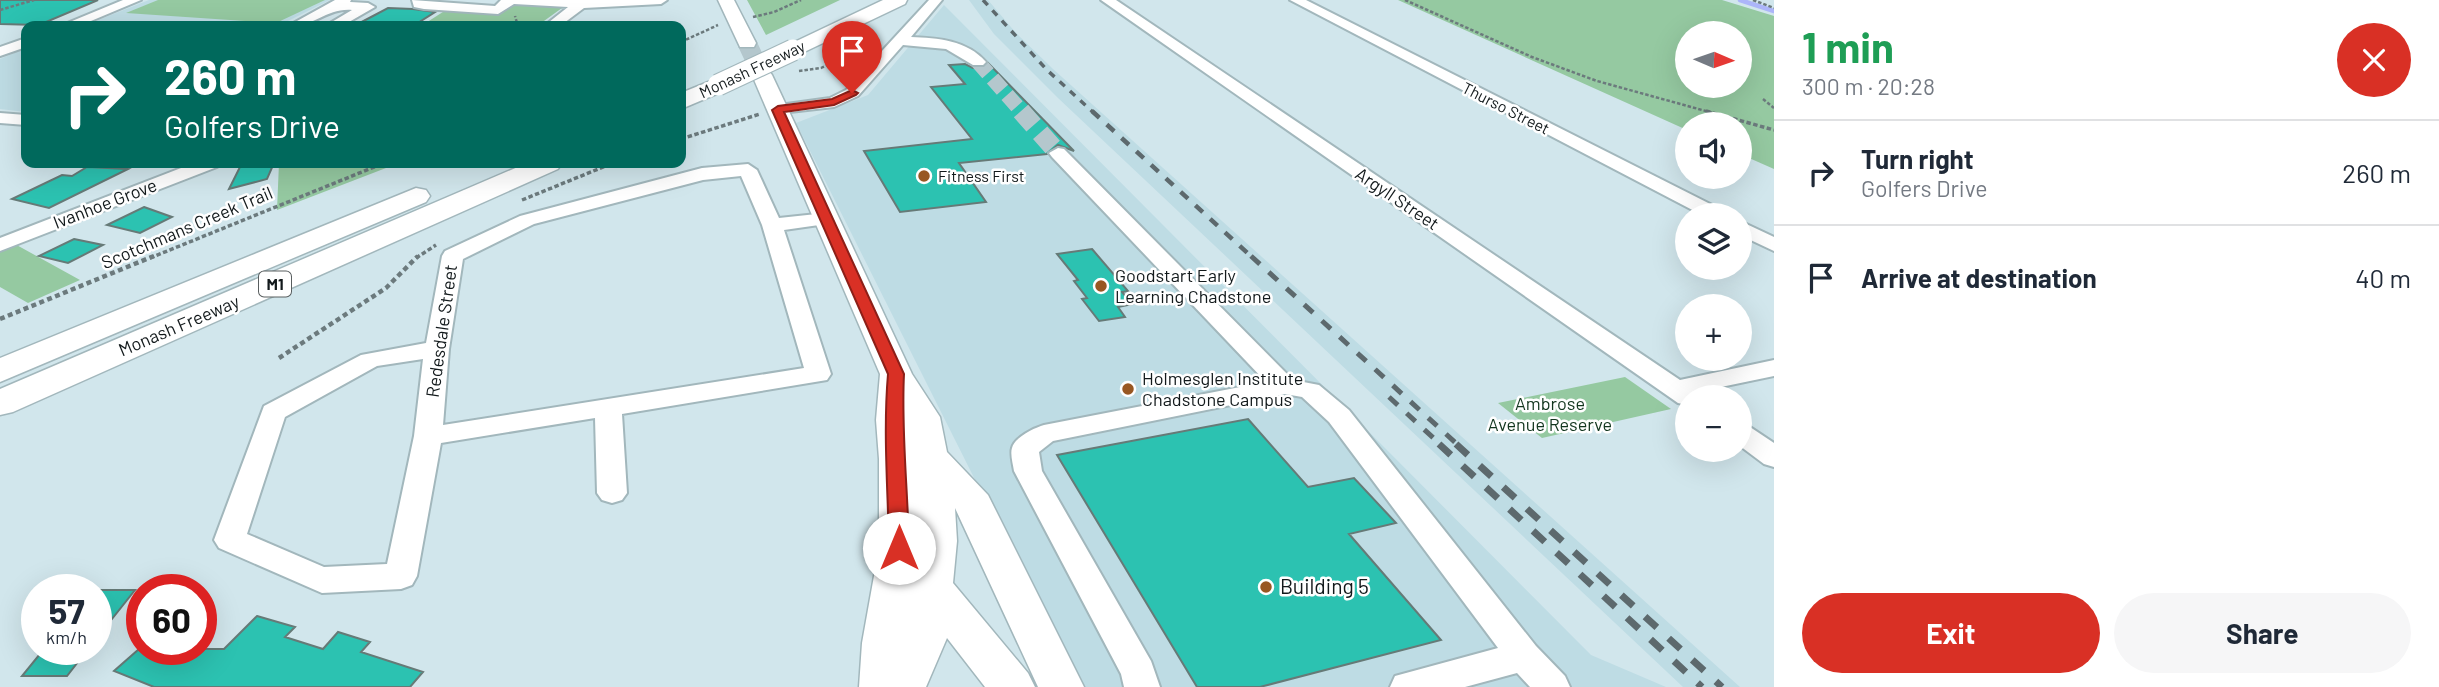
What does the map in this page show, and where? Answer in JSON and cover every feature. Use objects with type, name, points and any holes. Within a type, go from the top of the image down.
[{"type":"highway","name":"Monash Freeway","points":[[790,52],[859,0]]},
{"type":"highway","name":"Monash Freeway","points":[[686,80],[715,76],[790,52],[898,0]]},
{"type":"highway","name":"Monash Freeway","points":[[686,98],[715,76]]},
{"type":"highway","name":"Monash Freeway","points":[[0,371],[483,168]]},
{"type":"highway","name":"Monash Freeway","points":[[0,403],[538,168]]},
{"type":"main road","points":[[726,0],[747,43]]},
{"type":"main road","points":[[762,75],[896,374],[923,417],[936,513],[933,589],[925,638],[902,687]]},
{"type":"main road","points":[[882,687],[884,643],[899,548],[897,459],[893,420],[896,374]]},
{"type":"main road","points":[[930,457],[974,505],[1061,687]]},
{"type":"main road","points":[[899,548],[1012,687]]},
{"type":"street","points":[[80,21],[135,0]]},
{"type":"street","points":[[418,0],[419,4],[425,5],[498,10],[512,0]]},
{"type":"street","points":[[506,0],[580,5],[661,0]]},
{"type":"street","points":[[778,110],[834,102],[852,93],[936,0]]},
{"type":"street","name":"Argyll Street","points":[[1107,0],[1675,389]]},
{"type":"street","name":"Thurso Street","points":[[1296,0],[1694,203]]},
{"type":"street","points":[[305,21],[341,2],[368,7],[341,21]]},
{"type":"street","points":[[558,21],[580,5]]},
{"type":"street","points":[[899,40],[953,46],[965,50],[978,62]]},
{"type":"street","points":[[0,52],[21,44]]},
{"type":"street","points":[[0,118],[21,120]]},
{"type":"street","points":[[1058,153],[1285,386]]},
{"type":"street","name":"Ivanhoe Grove","points":[[0,244],[196,168]]},
{"type":"street","name":"Redesdale Street","points":[[437,349],[370,360],[272,412],[230,540],[322,580],[401,576],[428,436],[437,349],[453,256],[527,220],[702,174],[748,170],[772,225]]},
{"type":"street","points":[[428,436],[818,374],[772,225],[826,219]]},
{"type":"street","points":[[1752,233],[1774,245]]},
{"type":"street","points":[[1711,385],[1774,368]]},
{"type":"street","points":[[1142,687],[1138,672],[1028,471],[1025,449],[1044,434],[1285,386],[1310,391],[1339,416],[1524,656],[1552,687]]},
{"type":"street","points":[[608,408],[612,493]]},
{"type":"street","points":[[1752,441],[1774,457]]},
{"type":"street","points":[[1408,687],[1524,656]]},
{"type":"path","points":[[19,0],[29,2]]},
{"type":"path","points":[[0,10],[34,0]]},
{"type":"path","points":[[748,17],[774,12],[801,0]]},
{"type":"path","points":[[1405,0],[1597,82],[1774,130]]},
{"type":"path","points":[[1753,0],[1774,8]]},
{"type":"path","points":[[686,39],[709,27],[724,24]]},
{"type":"path","points":[[790,52],[821,68],[882,37]]},
{"type":"path","points":[[1763,100],[1774,108]]},
{"type":"path","points":[[686,138],[778,110]]},
{"type":"path","name":"Scotchmans Creek Trail","points":[[0,319],[372,168]]},
{"type":"shaded area","points":[[149,0],[330,0],[288,21],[96,21]]},
{"type":"shaded area","points":[[969,0],[988,0],[1016,33],[1053,69],[1740,687],[1683,687],[1058,98],[994,34]]},
{"type":"shaded area","name":"Holmesglen Institute Chadstone Campus","points":[[944,5],[1591,655],[1666,687],[1079,687],[796,123],[868,95]]},
{"type":"shaded area","points":[[21,50],[21,111],[0,109],[0,59]]},
{"type":"green space","points":[[158,0],[325,0],[280,21],[126,13]]},
{"type":"green space","points":[[747,0],[840,0],[766,35]]},
{"type":"green space","points":[[1398,0],[1722,0],[1774,16],[1774,169],[1752,159],[1752,112],[1675,112],[1675,125]]},
{"type":"green space","points":[[511,4],[562,8],[544,21],[429,21],[446,10],[499,13]]},
{"type":"green space","points":[[279,168],[386,168],[277,210]]},
{"type":"green space","points":[[13,243],[80,280],[28,303],[0,287],[0,248]]},
{"type":"green space","name":"Ambrose Avenue Reserve","points":[[1625,377],[1671,409],[1542,438],[1498,403]]},
{"type":"building","points":[[0,0],[98,0],[48,21],[0,24]]},
{"type":"building","points":[[388,8],[435,12],[421,21],[363,21]]},
{"type":"building","points":[[988,63],[1074,151],[1058,145],[1047,154],[959,163],[986,202],[900,212],[864,151],[972,139],[931,87],[965,84],[949,65],[965,64],[973,68],[983,68]]},
{"type":"building","points":[[85,168],[128,169],[49,208],[12,199],[62,175],[72,176]]},
{"type":"building","points":[[240,168],[272,168],[267,179],[229,189]]},
{"type":"building","points":[[144,207],[172,217],[140,233],[107,225]]},
{"type":"building","points":[[74,239],[103,245],[68,263],[39,256]]},
{"type":"building","name":"Goodstart Early Learning Chadstone","points":[[1092,249],[1128,291],[1122,292],[1132,304],[1118,307],[1125,317],[1099,321],[1082,299],[1087,298],[1074,281],[1078,280],[1057,254]]},
{"type":"building","name":"Building 5","points":[[1248,419],[1308,487],[1354,478],[1396,523],[1349,534],[1441,640],[1260,687],[1197,687],[1057,455]]},
{"type":"building","points":[[112,590],[126,590],[126,601],[112,619]]},
{"type":"building","points":[[257,616],[295,627],[285,637],[323,649],[338,632],[370,642],[361,652],[423,672],[410,687],[154,687],[114,671],[126,660],[126,665],[217,665],[217,649],[224,649]]},
{"type":"building","points":[[31,665],[76,665],[67,676],[22,676]]},
{"type":"waterway","points":[[1740,0],[1774,11]]},
{"type":"tunnel","points":[[747,43],[762,75]]},
{"type":"tunnel","points":[[978,62],[1023,113]]},
{"type":"tunnel","points":[[1021,111],[1058,153]]},
{"type":"railway","points":[[983,0],[1047,70],[1094,113]]},
{"type":"railway","points":[[1092,111],[1253,258]]},
{"type":"railway","points":[[1251,256],[1458,445]]},
{"type":"railway","points":[[1389,397],[1441,445]]},
{"type":"railway","points":[[1439,444],[1702,687]]},
{"type":"railway","points":[[1456,444],[1722,687]]},
{"type":"place","name":"Fitness First","points":[[924,176]]},
{"type":"place","name":"Goodstart Early Learning Chadstone","points":[[1101,286]]},
{"type":"place","name":"Holmesglen Institute Chadstone Campus","points":[[1128,389]]},
{"type":"place","name":"Building 5","points":[[1266,587]]},
{"type":"route","points":[[852,93],[834,102],[778,110],[896,374],[893,420],[897,459],[899,548]]}]
